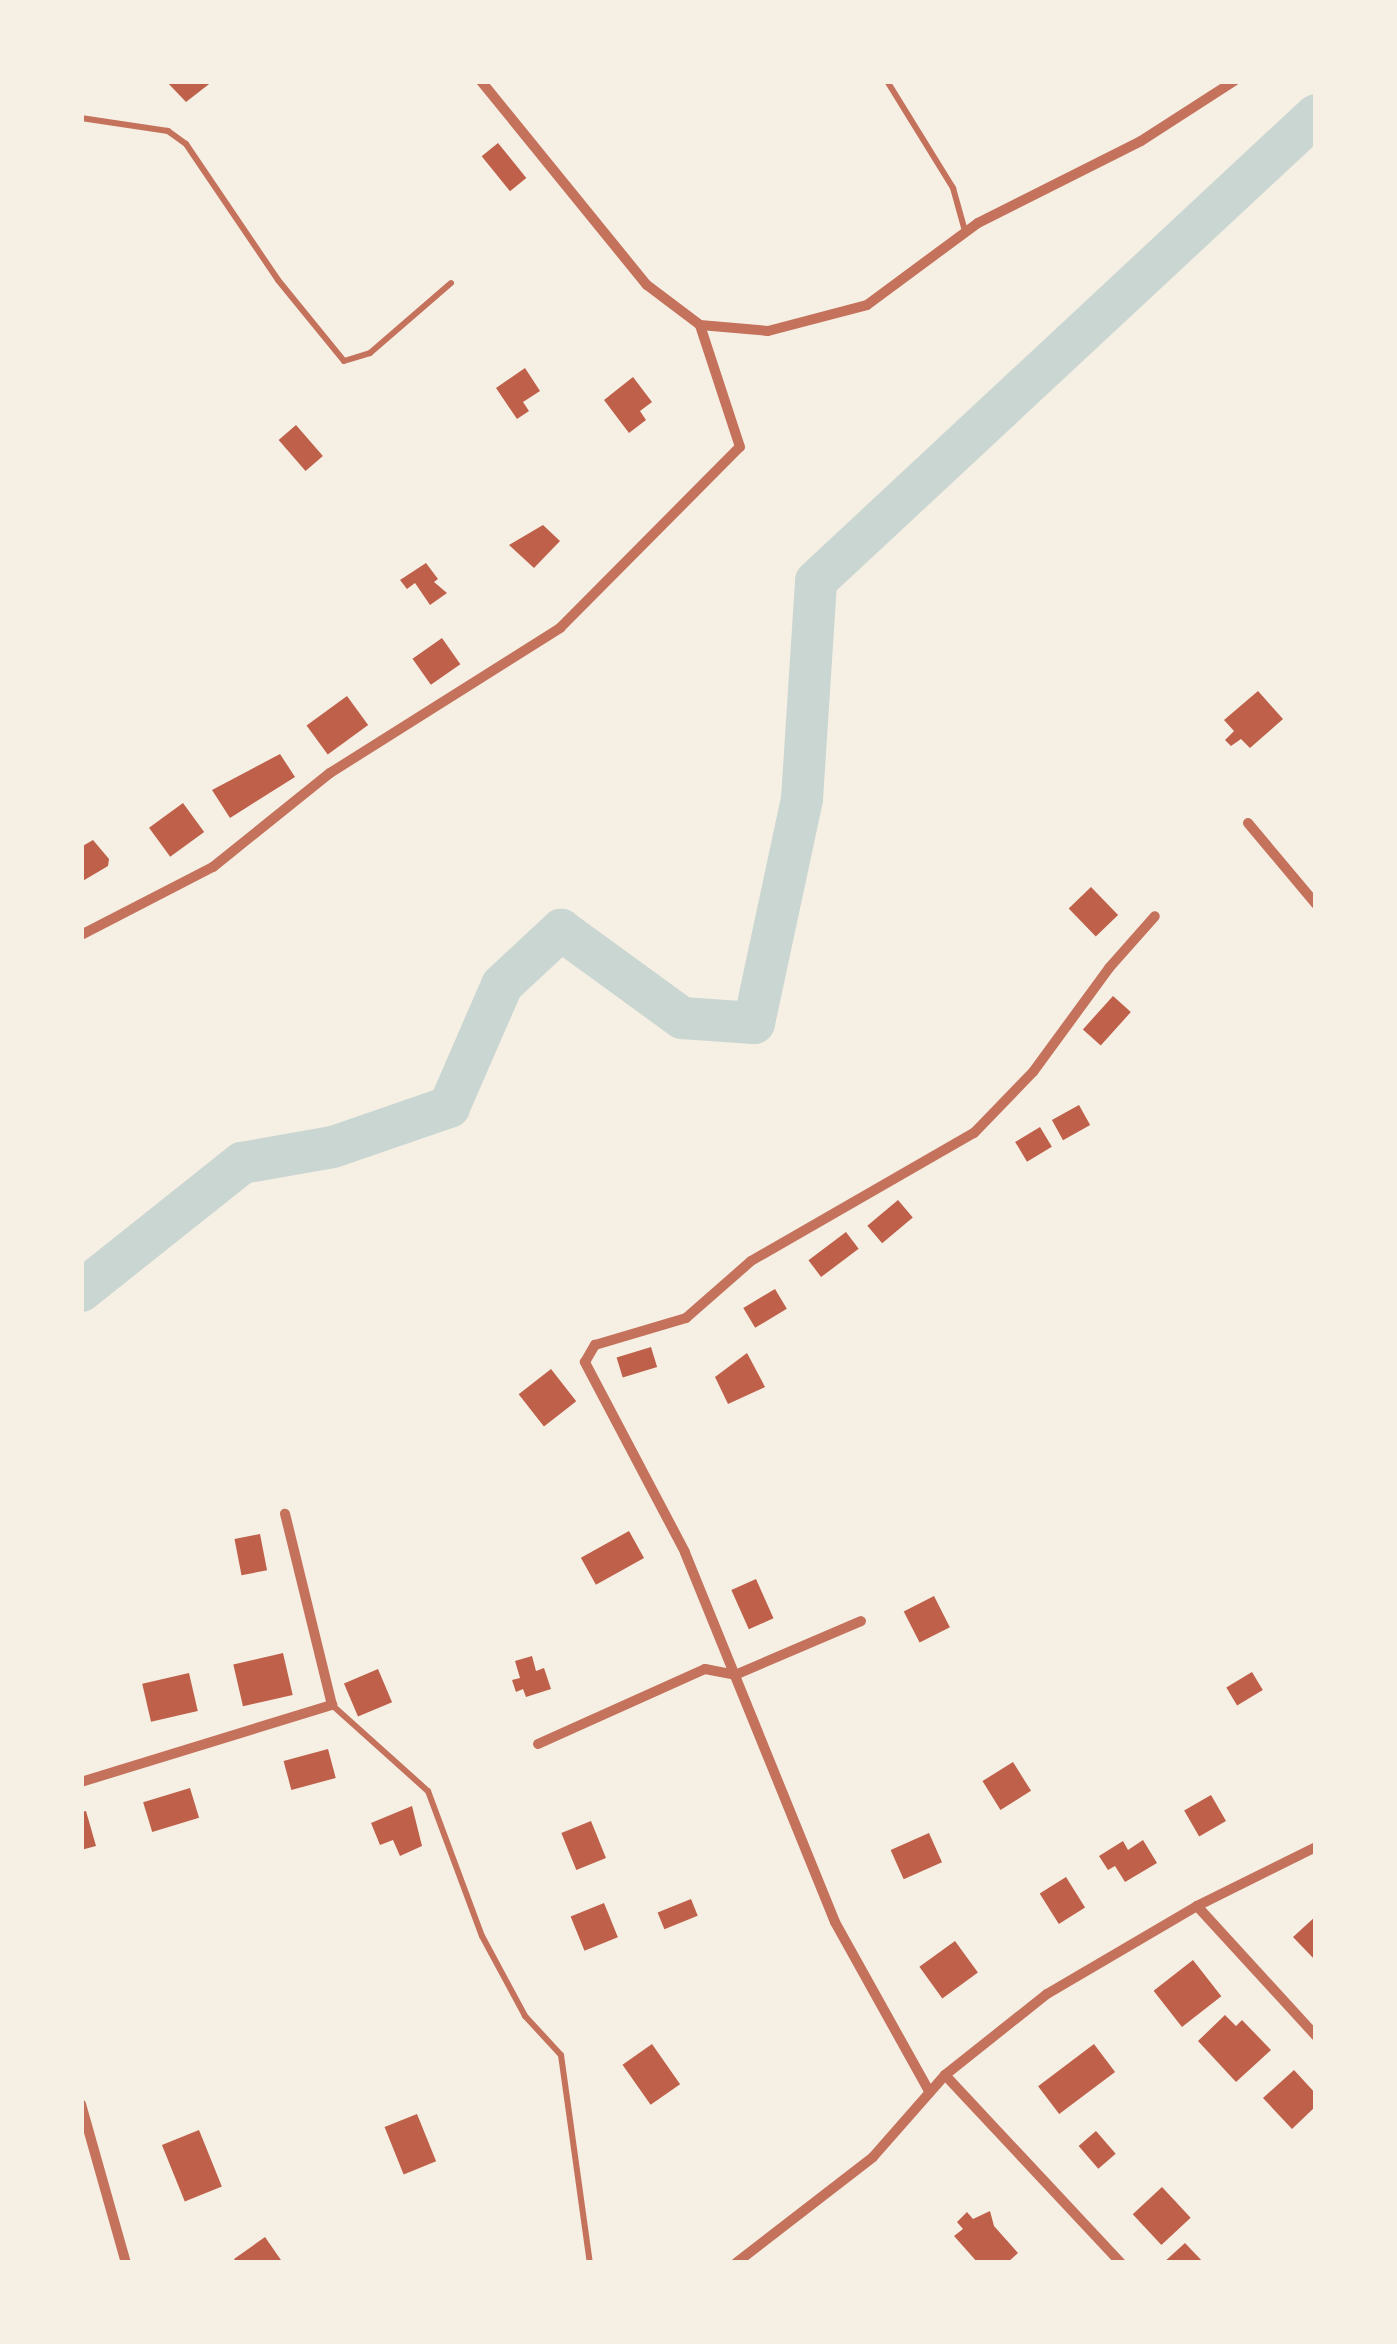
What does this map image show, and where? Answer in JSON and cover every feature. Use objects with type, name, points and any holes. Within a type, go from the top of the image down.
[{"type":"street","points":[[482,81],[647,285],[700,325],[768,331],[867,305],[965,233],[1141,141],[1234,81]]},
{"type":"street","points":[[81,935],[213,867],[330,773],[560,628],[740,447],[700,325]]},
{"type":"street","points":[[1248,823],[1316,904]]},
{"type":"street","points":[[928,2091],[835,1922],[685,1552],[585,1362],[595,1345],[686,1318],[751,1261],[974,1133],[1033,1072],[1108,968],[1155,916]]},
{"type":"street","points":[[81,1782],[332,1705],[285,1514]]},
{"type":"street","points":[[538,1744],[705,1669],[736,1675],[861,1621]]},
{"type":"street","points":[[736,2263],[873,2157],[945,2075],[1047,1994],[1197,1906],[1316,1847]]},
{"type":"street","points":[[1197,1906],[1316,2036]]},
{"type":"street","points":[[945,2075],[1121,2263]]},
{"type":"street","points":[[81,2104],[126,2263]]},
{"type":"lane","points":[[887,81],[953,188],[965,233]]},
{"type":"lane","points":[[81,118],[169,131],[186,144],[278,280],[344,361],[370,352],[452,283]]},
{"type":"lane","points":[[332,1705],[428,1791],[482,1936],[525,2016],[561,2055],[590,2263]]},
{"type":"building","points":[[166,81],[213,81],[186,102]]},
{"type":"building","points":[[498,143],[526,178],[510,191],[482,156]]},
{"type":"building","points":[[525,368],[540,391],[523,402],[529,411],[517,419],[496,388]]},
{"type":"building","points":[[633,377],[652,402],[640,411],[646,420],[629,433],[604,400]]},
{"type":"building","points":[[296,425],[323,456],[306,471],[279,440]]},
{"type":"building","points":[[543,525],[560,541],[534,568],[509,545]]},
{"type":"building","points":[[426,563],[438,579],[434,582],[447,593],[430,605],[415,583],[407,589],[400,580]]},
{"type":"building","points":[[442,638],[460,664],[431,685],[413,659]]},
{"type":"building","points":[[1258,691],[1283,719],[1250,748],[1241,739],[1231,746],[1225,740],[1234,731],[1224,720]]},
{"type":"building","points":[[347,696],[368,725],[328,755],[307,725]]},
{"type":"building","points":[[280,754],[295,777],[230,818],[212,790]]},
{"type":"building","points":[[183,803],[204,832],[170,857],[149,828]]},
{"type":"building","points":[[93,840],[109,859],[108,866],[81,882],[81,847]]},
{"type":"building","points":[[1091,887],[1118,915],[1096,937],[1069,909]]},
{"type":"building","points":[[1113,996],[1131,1012],[1101,1046],[1083,1029]]},
{"type":"building","points":[[1079,1105],[1090,1125],[1063,1140],[1052,1120]]},
{"type":"building","points":[[1040,1127],[1052,1147],[1027,1162],[1015,1142]]},
{"type":"building","points":[[898,1200],[913,1218],[882,1243],[867,1226]]},
{"type":"building","points":[[846,1232],[859,1249],[821,1277],[808,1260]]},
{"type":"building","points":[[775,1289],[787,1309],[755,1328],[743,1308]]},
{"type":"building","points":[[651,1347],[657,1367],[623,1378],[617,1358]]},
{"type":"building","points":[[747,1353],[765,1387],[728,1404],[715,1377]]},
{"type":"building","points":[[551,1369],[576,1401],[544,1427],[519,1394]]},
{"type":"building","points":[[629,1531],[644,1558],[596,1585],[581,1558]]},
{"type":"building","points":[[260,1534],[267,1570],[242,1575],[234,1539]]},
{"type":"building","points":[[756,1579],[773,1618],[749,1629],[731,1590]]},
{"type":"building","points":[[934,1596],[950,1627],[920,1643],[904,1611]]},
{"type":"building","points":[[283,1653],[293,1695],[243,1706],[233,1664]]},
{"type":"building","points":[[532,1656],[536,1671],[544,1668],[551,1689],[526,1697],[523,1689],[516,1692],[512,1680],[520,1678],[515,1661]]},
{"type":"building","points":[[378,1669],[392,1702],[358,1717],[344,1683]]},
{"type":"building","points":[[1252,1672],[1263,1690],[1237,1705],[1226,1687]]},
{"type":"building","points":[[189,1673],[198,1711],[151,1722],[142,1684]]},
{"type":"building","points":[[328,1749],[336,1778],[291,1790],[284,1761]]},
{"type":"building","points":[[1013,1762],[1031,1791],[1000,1810],[982,1781]]},
{"type":"building","points":[[190,1788],[199,1818],[152,1832],[143,1802]]},
{"type":"building","points":[[1211,1795],[1226,1821],[1199,1836],[1184,1810]]},
{"type":"building","points":[[412,1806],[422,1846],[400,1856],[393,1840],[380,1845],[371,1823]]},
{"type":"building","points":[[86,1811],[96,1846],[81,1850],[81,1812]]},
{"type":"building","points":[[591,1821],[606,1858],[576,1870],[561,1833]]},
{"type":"building","points":[[929,1833],[942,1862],[904,1879],[891,1850]]},
{"type":"building","points":[[1143,1840],[1157,1863],[1125,1882],[1115,1866],[1108,1870],[1099,1856],[1123,1841],[1128,1850]]},
{"type":"building","points":[[1066,1877],[1085,1908],[1059,1924],[1040,1893]]},
{"type":"building","points":[[691,1899],[698,1916],[664,1929],[658,1912]]},
{"type":"building","points":[[604,1903],[618,1937],[584,1951],[571,1916]]},
{"type":"building","points":[[1316,1916],[1316,1961],[1293,1937]]},
{"type":"building","points":[[955,1941],[978,1973],[942,1998],[919,1967]]},
{"type":"building","points":[[1193,1960],[1221,1996],[1182,2027],[1154,1991]]},
{"type":"building","points":[[1225,2015],[1236,2026],[1242,2020],[1271,2050],[1236,2082],[1198,2041]]},
{"type":"building","points":[[652,2044],[680,2084],[651,2105],[623,2065]]},
{"type":"building","points":[[1094,2044],[1115,2072],[1059,2114],[1038,2086]]},
{"type":"building","points":[[1294,2070],[1316,2094],[1316,2106],[1292,2129],[1263,2098]]},
{"type":"building","points":[[417,2114],[436,2161],[404,2174],[385,2127]]},
{"type":"building","points":[[199,2130],[222,2187],[185,2202],[162,2145]]},
{"type":"building","points":[[1096,2131],[1116,2154],[1098,2169],[1079,2146]]},
{"type":"building","points":[[1162,2187],[1191,2218],[1161,2245],[1133,2214]]},
{"type":"building","points":[[990,2211],[994,2226],[1018,2253],[1007,2263],[978,2263],[954,2236],[963,2229],[957,2222],[967,2212],[973,2219]]},
{"type":"building","points":[[265,2237],[283,2263],[237,2263],[234,2259]]},
{"type":"building","points":[[1185,2243],[1204,2263],[1163,2263]]},
{"type":"waterway","points":[[81,1291],[242,1163],[333,1147],[449,1107],[502,985],[561,930],[682,1018],[754,1023],[802,799],[816,581],[1316,115]]}]
